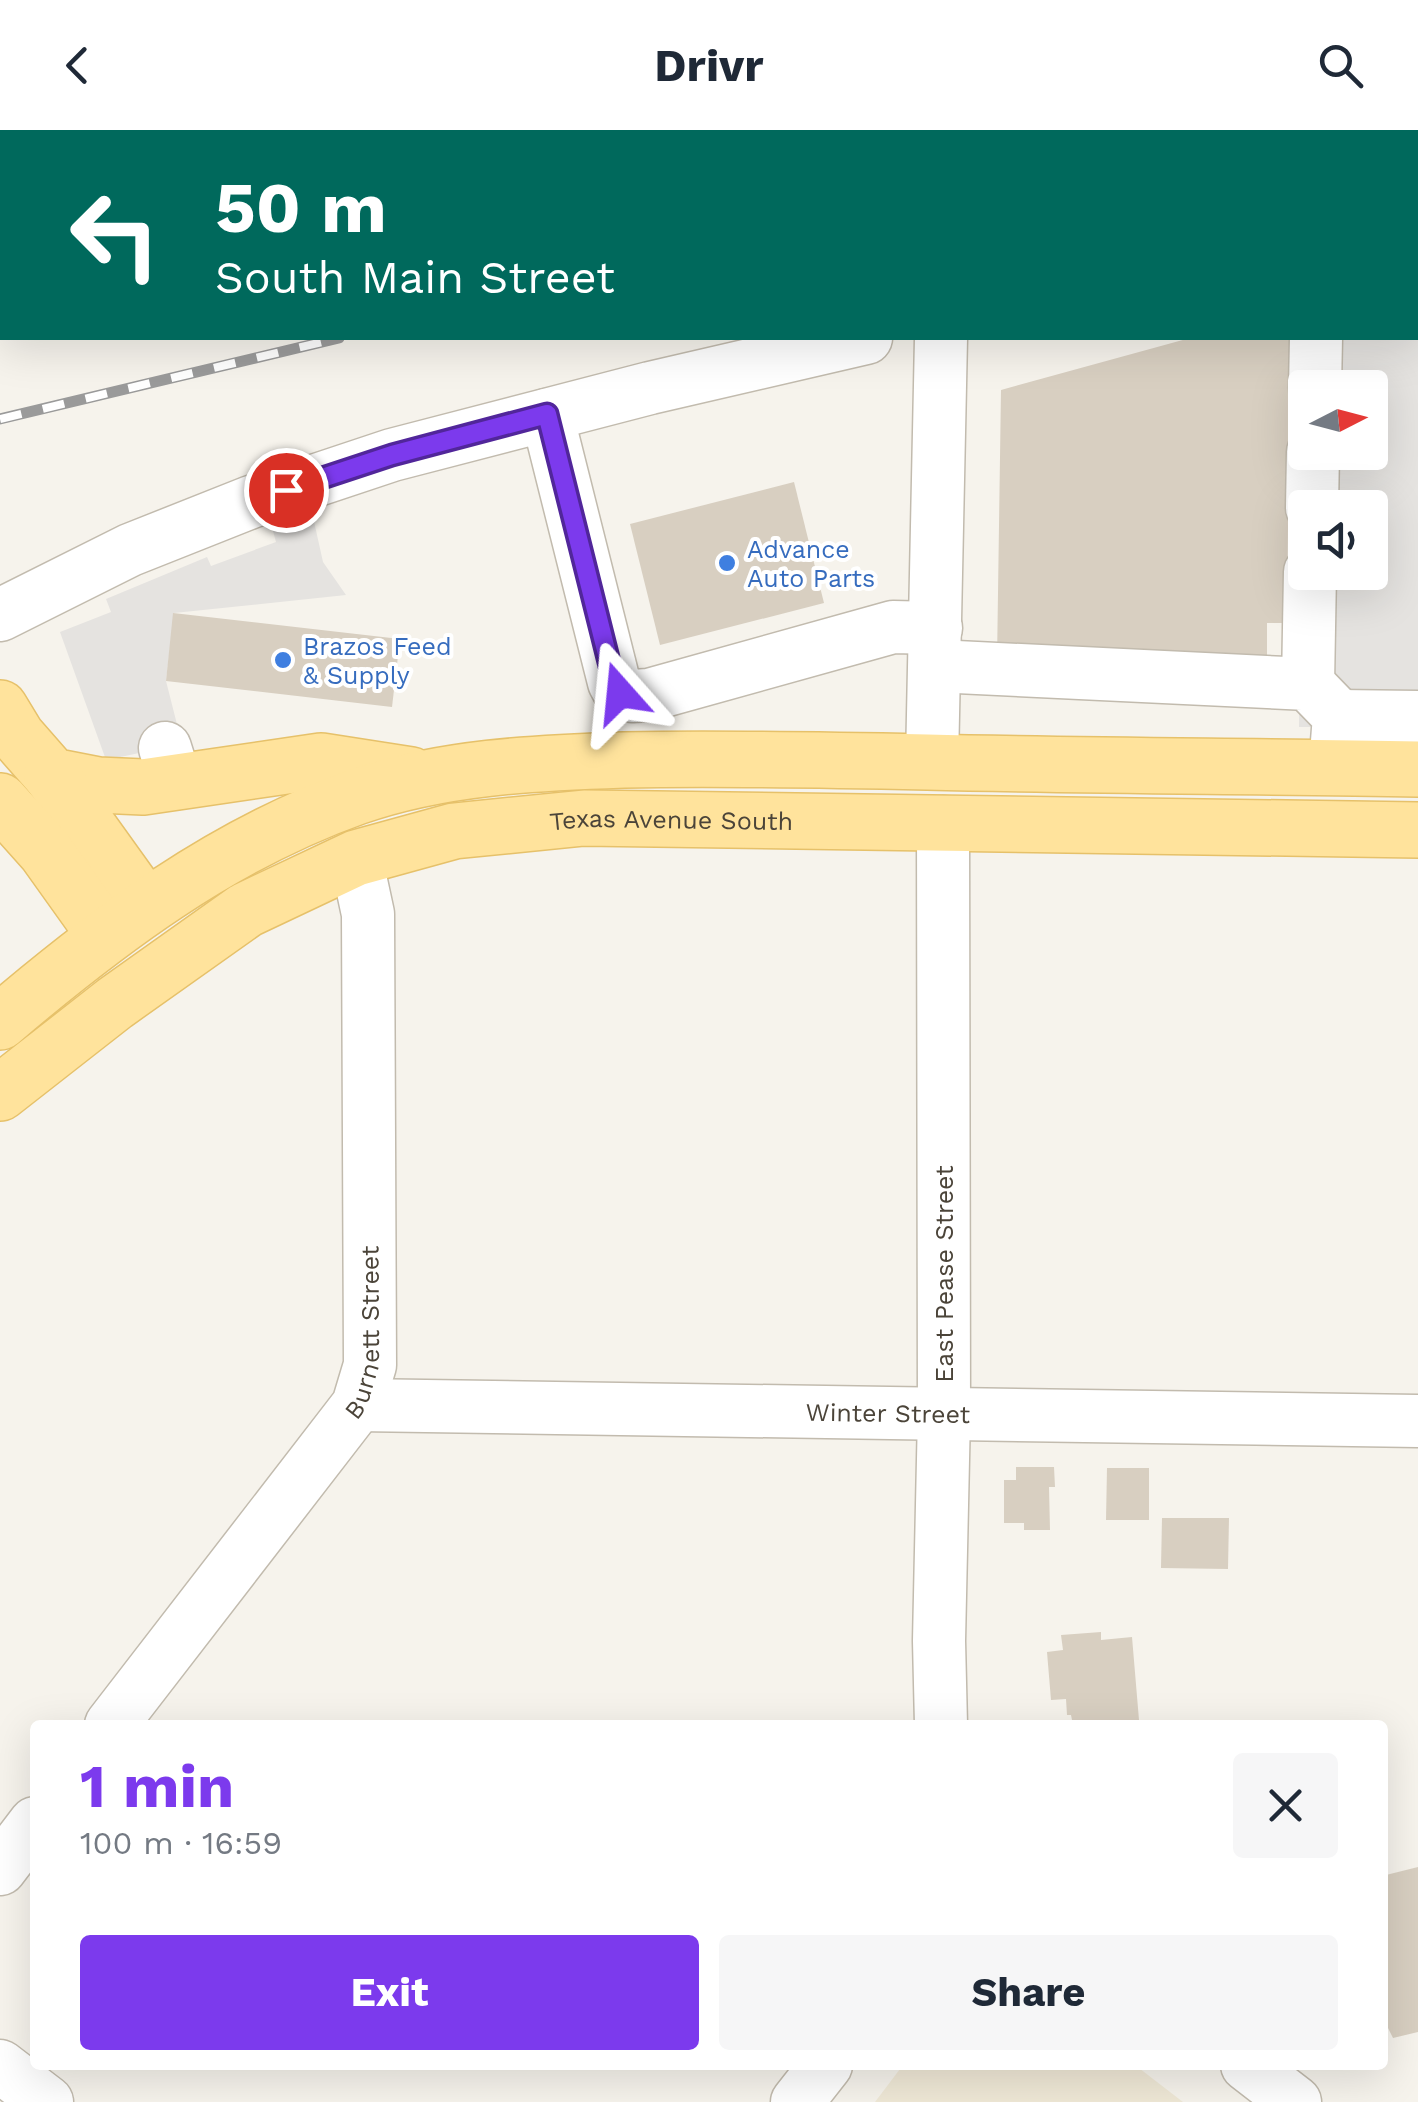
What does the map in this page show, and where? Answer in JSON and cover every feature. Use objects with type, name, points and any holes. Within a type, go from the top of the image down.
[{"type":"main road","points":[[0,708],[52,776],[125,921]]},
{"type":"main road","points":[[0,1022],[125,921],[199,870],[299,820],[359,796],[429,778],[514,765],[648,760],[932,762],[1327,723],[1418,769]]},
{"type":"main road","points":[[52,776],[98,785],[144,787],[170,765],[242,770],[321,761],[429,778]]},
{"type":"main road","points":[[0,801],[45,851],[125,921]]},
{"type":"main road","name":"Texas Avenue South","points":[[0,1093],[246,910],[356,858],[454,831],[584,818],[1418,830]]},
{"type":"street","points":[[0,615],[132,569],[251,502],[392,455],[858,340]]},
{"type":"street","points":[[932,762],[942,340]]},
{"type":"street","points":[[1315,370],[1316,340]]},
{"type":"street","points":[[547,414],[614,682],[620,693],[649,694],[893,627],[936,647],[1327,723],[1418,717]]},
{"type":"street","points":[[1312,590],[1327,723]]},
{"type":"street","points":[[648,760],[649,694]]},
{"type":"street","name":"East Pease Street","points":[[941,1720],[943,822]]},
{"type":"street","name":"Burnett Street","points":[[115,1720],[358,1404],[370,1365],[368,914],[356,858]]},
{"type":"street","name":"Winter Street","points":[[358,1404],[1418,1421]]},
{"type":"street","points":[[0,1868],[30,1829]]},
{"type":"street","points":[[0,2066],[48,2102]]},
{"type":"street","points":[[798,2102],[822,2070]]},
{"type":"street","points":[[1253,2070],[1295,2102]]},
{"type":"shaded area","points":[[1304,340],[1418,340],[1418,727],[1299,727],[1301,590],[1388,590],[1388,490],[1302,490],[1302,470],[1388,470],[1388,370],[1304,370]]},
{"type":"shaded area","points":[[313,517],[323,562],[346,595],[174,613],[166,681],[182,744],[106,760],[60,632],[111,612],[106,599],[207,557],[211,566],[276,542],[273,531]]},
{"type":"shaded area","points":[[899,2070],[1141,2070],[1183,2102],[875,2102]]},
{"type":"building","points":[[1183,340],[1290,340],[1287,623],[1267,623],[1267,666],[997,661],[1001,390]]},
{"type":"building","name":"Advance Auto Parts","points":[[794,482],[824,603],[660,645],[630,524]]},
{"type":"building","name":"Brazos Feed & Supply","points":[[173,613],[400,639],[392,707],[166,681]]},
{"type":"building","points":[[1016,1467],[1054,1467],[1055,1487],[1049,1487],[1050,1530],[1024,1530],[1024,1523],[1004,1523],[1004,1480],[1016,1480]]},
{"type":"building","points":[[1107,1468],[1149,1468],[1149,1520],[1106,1520]]},
{"type":"building","points":[[1162,1518],[1229,1518],[1228,1569],[1161,1568]]},
{"type":"building","points":[[1101,1632],[1101,1640],[1132,1637],[1139,1720],[1072,1720],[1067,1715],[1066,1699],[1051,1700],[1047,1652],[1063,1650],[1061,1635]]},
{"type":"building","points":[[1418,1867],[1418,2032],[1393,2038],[1388,2028],[1388,1874]]},
{"type":"railway","points":[[0,419],[331,340]]},
{"type":"place","name":"Advance Auto Parts","points":[[727,563]]},
{"type":"place","name":"Brazos Feed & Supply","points":[[283,660]]},
{"type":"route","points":[[286,490],[392,455],[547,414],[614,682],[620,693]]}]
